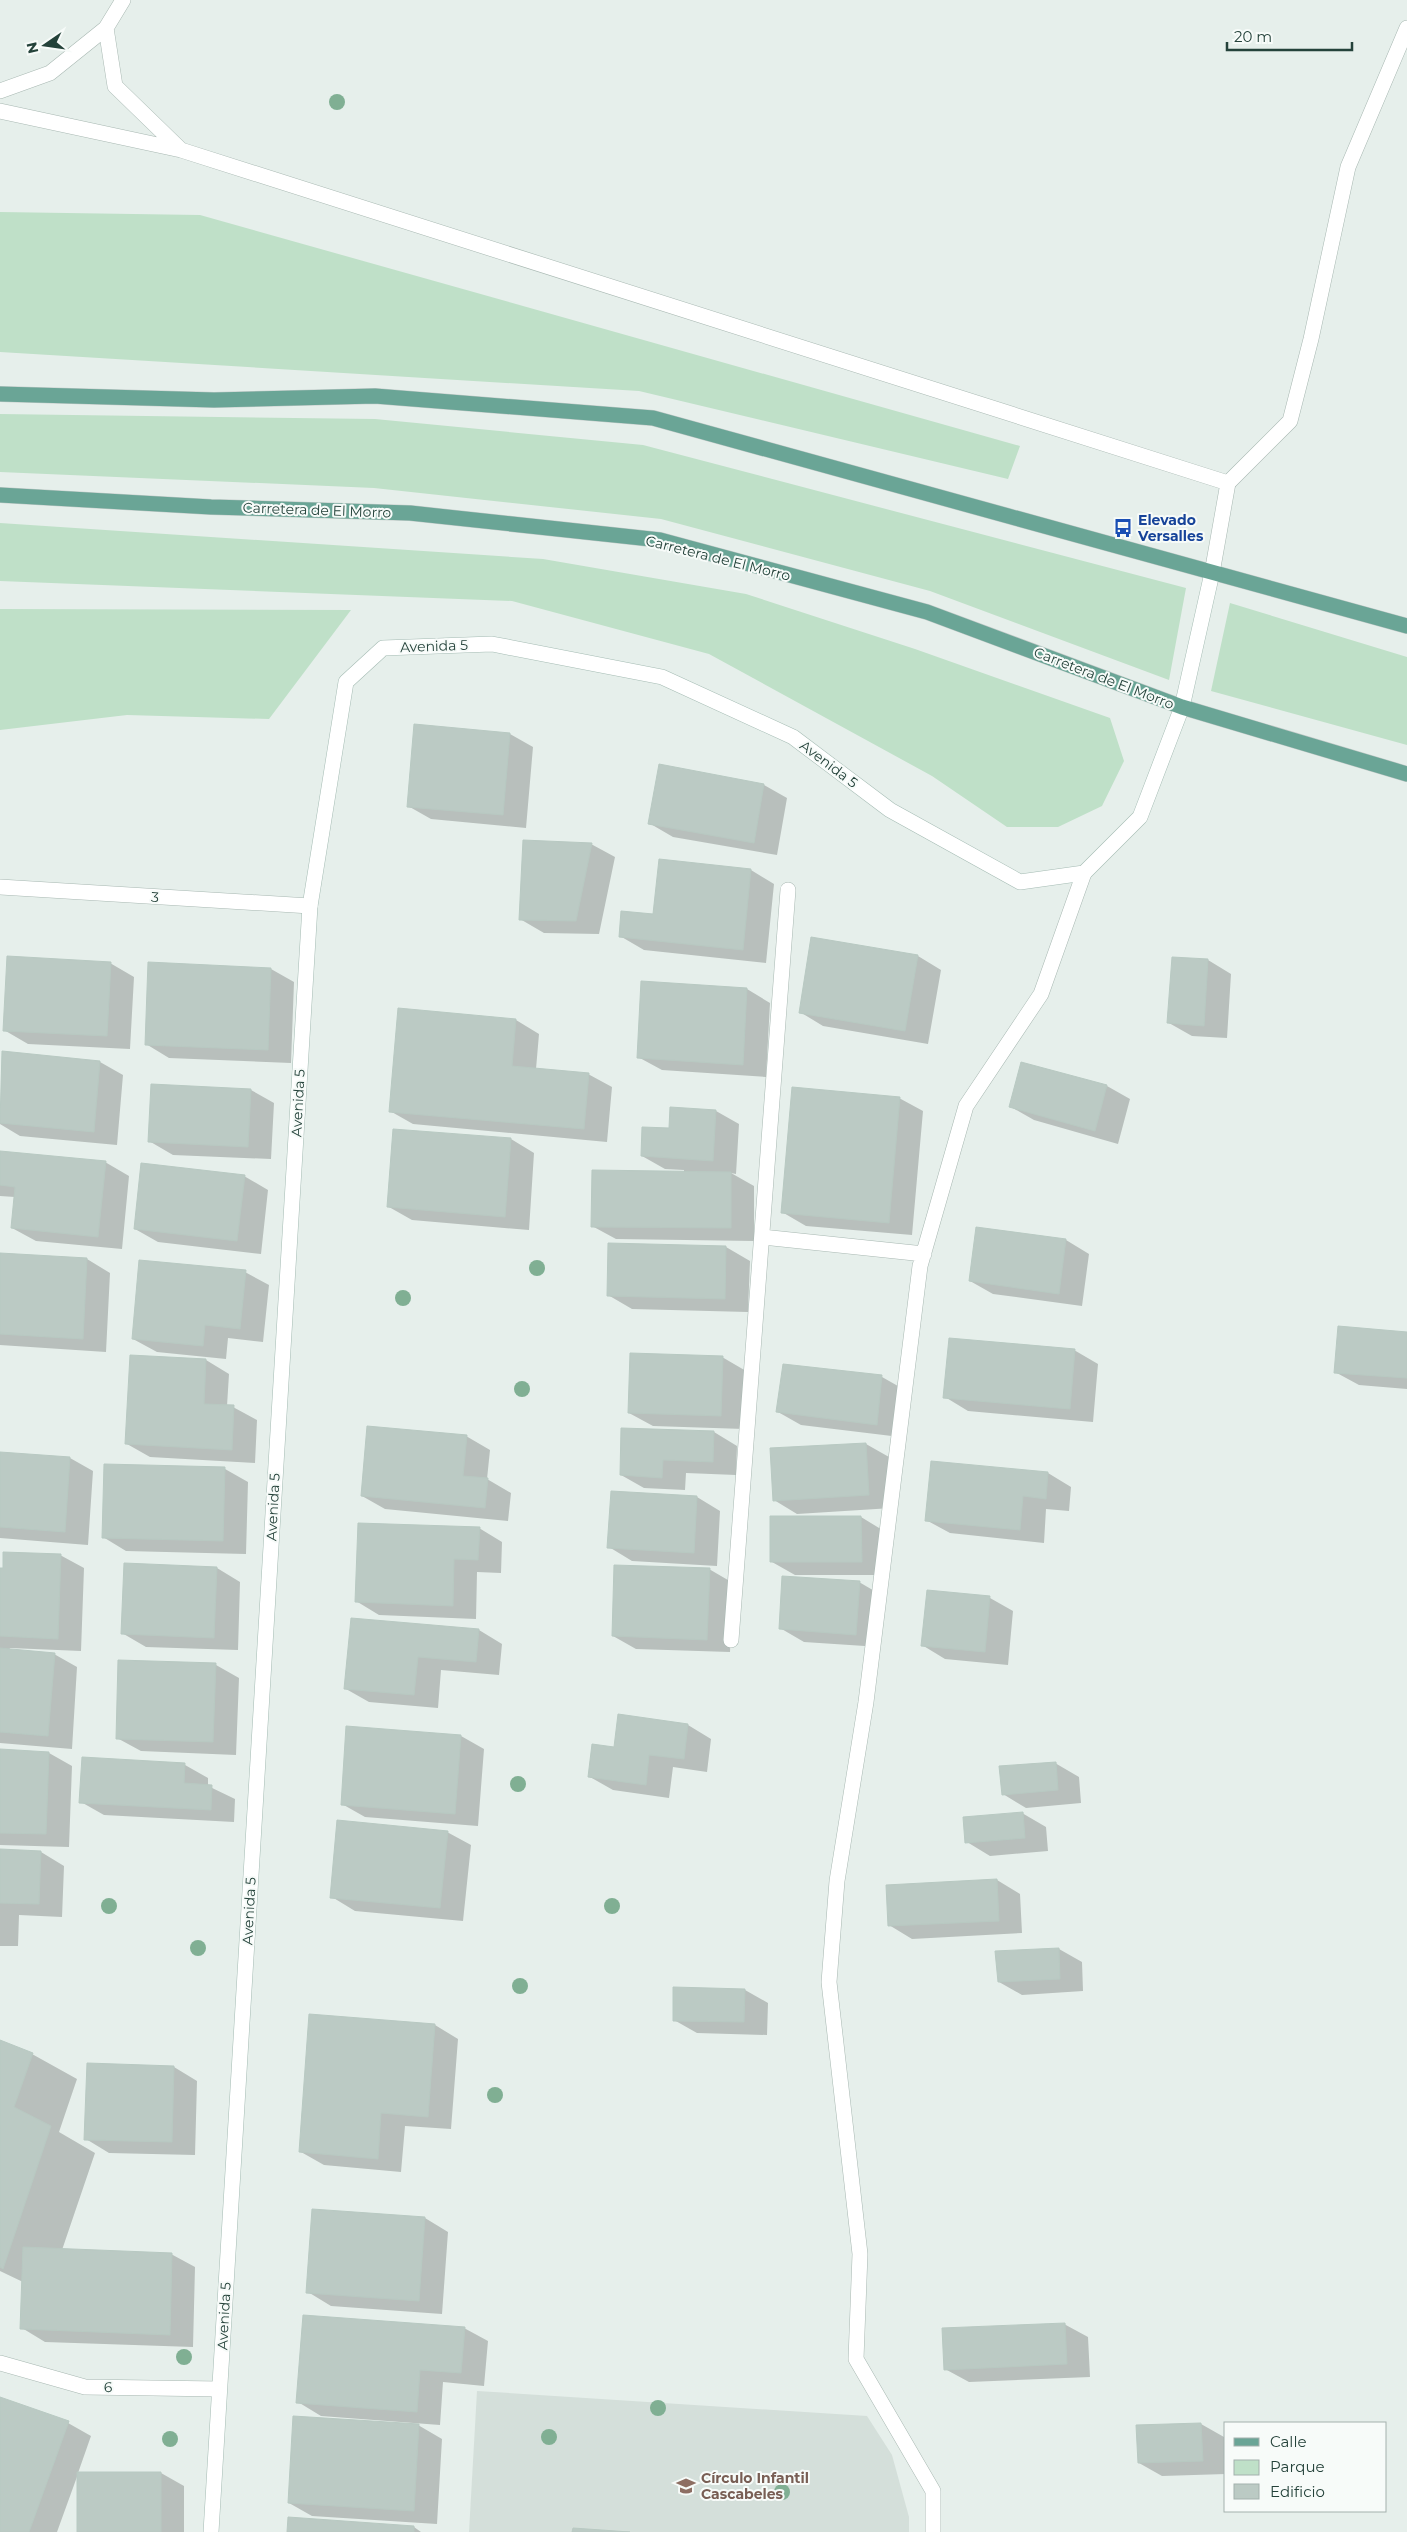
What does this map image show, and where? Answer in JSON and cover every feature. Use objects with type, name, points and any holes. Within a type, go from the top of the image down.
[{"type":"main road","points":[[0,394],[214,400],[374,396],[653,418],[1407,626]]},
{"type":"main road","name":"Carretera de El Morro","points":[[0,494],[211,507],[410,513],[660,540],[927,612],[1182,707],[1407,774]]},
{"type":"street","points":[[0,91],[50,74],[106,28],[123,0]]},
{"type":"street","points":[[106,28],[115,86],[181,150]]},
{"type":"street","points":[[933,2532],[932,2491],[856,2360],[860,2254],[829,1982],[837,1881],[866,1702],[924,1254],[966,1106],[1041,994],[1084,873],[1140,817],[1182,707],[1212,573],[1228,483],[1290,421],[1348,167],[1407,28]]},
{"type":"street","points":[[0,111],[181,150],[1228,483]]},
{"type":"street","name":"Avenida 5","points":[[211,2532],[310,906],[346,682],[383,648],[492,644],[662,677],[793,737],[890,810],[1020,882],[1084,873]]},
{"type":"street","name":"3","points":[[0,887],[310,906]]},
{"type":"street","points":[[731,1640],[788,890]]},
{"type":"street","points":[[762,1237],[924,1254]]},
{"type":"street","name":"6","points":[[0,2363],[85,2387],[220,2389]]},
{"type":"shaded area","name":"Círculo Infantil Cascabeles","points":[[477,2391],[867,2416],[892,2455],[909,2517],[909,2532],[469,2532]]},
{"type":"green space","points":[[0,212],[200,215],[1020,446],[1008,479],[639,391],[0,352]]},
{"type":"green space","points":[[0,414],[375,419],[643,445],[1186,588],[1169,680],[930,591],[661,519],[374,488],[0,472]]},
{"type":"green space","points":[[0,523],[543,559],[746,594],[915,649],[1110,718],[1124,761],[1102,806],[1058,827],[1007,827],[932,776],[709,654],[512,601],[0,581]]},
{"type":"green space","points":[[1230,603],[1407,657],[1407,745],[1211,691]]},
{"type":"green space","points":[[0,609],[351,610],[269,719],[127,715],[0,730]]},
{"type":"building","points":[[414,724],[510,733],[503,815],[407,807]]},
{"type":"building","points":[[659,764],[764,784],[754,843],[648,824]]},
{"type":"building","points":[[523,840],[592,843],[576,921],[519,920]]},
{"type":"building","points":[[659,859],[751,869],[743,950],[619,937],[621,911],[653,914]]},
{"type":"building","points":[[811,937],[918,955],[905,1031],[799,1013]]},
{"type":"building","points":[[7,956],[111,962],[107,1036],[3,1031]]},
{"type":"building","points":[[1172,957],[1208,959],[1204,1026],[1167,1023]]},
{"type":"building","points":[[148,962],[271,968],[268,1050],[145,1045]]},
{"type":"building","points":[[641,981],[747,988],[743,1065],[637,1058]]},
{"type":"building","points":[[398,1008],[516,1019],[512,1066],[589,1073],[584,1129],[389,1112]]},
{"type":"building","points":[[2,1051],[100,1061],[94,1132],[0,1123]]},
{"type":"building","points":[[1021,1062],[1107,1085],[1095,1131],[1009,1107]]},
{"type":"building","points":[[151,1084],[251,1089],[248,1147],[148,1142]]},
{"type":"building","points":[[792,1087],[900,1097],[889,1223],[781,1213]]},
{"type":"building","points":[[670,1107],[716,1110],[713,1161],[641,1156],[642,1127],[669,1128]]},
{"type":"building","points":[[393,1129],[511,1138],[505,1217],[387,1207]]},
{"type":"building","points":[[0,1151],[106,1161],[98,1237],[11,1228],[15,1187],[0,1185]]},
{"type":"building","points":[[141,1163],[245,1175],[237,1241],[134,1229]]},
{"type":"building","points":[[592,1170],[731,1172],[731,1228],[591,1227]]},
{"type":"building","points":[[976,1227],[1066,1239],[1059,1294],[969,1281]]},
{"type":"building","points":[[608,1243],[726,1246],[725,1299],[607,1296]]},
{"type":"building","points":[[0,1253],[87,1258],[83,1339],[0,1334]]},
{"type":"building","points":[[139,1260],[246,1270],[240,1329],[205,1325],[203,1346],[132,1339]]},
{"type":"building","points":[[1338,1326],[1407,1332],[1407,1378],[1334,1373]]},
{"type":"building","points":[[949,1338],[1075,1349],[1070,1409],[943,1398]]},
{"type":"building","points":[[630,1353],[723,1356],[721,1416],[628,1413]]},
{"type":"building","points":[[130,1355],[206,1359],[204,1404],[234,1405],[232,1450],[125,1444]]},
{"type":"building","points":[[783,1364],[882,1375],[877,1425],[776,1412]]},
{"type":"building","points":[[367,1426],[467,1435],[463,1476],[488,1478],[485,1508],[361,1496]]},
{"type":"building","points":[[621,1428],[714,1431],[713,1462],[663,1460],[662,1478],[620,1475]]},
{"type":"building","points":[[866,1443],[869,1495],[773,1501],[770,1448]]},
{"type":"building","points":[[0,1452],[70,1457],[65,1532],[0,1527]]},
{"type":"building","points":[[931,1461],[1048,1472],[1046,1499],[1023,1496],[1020,1530],[925,1521]]},
{"type":"building","points":[[104,1464],[225,1467],[223,1541],[102,1538]]},
{"type":"building","points":[[611,1491],[697,1496],[694,1553],[607,1548]]},
{"type":"building","points":[[770,1516],[861,1516],[862,1562],[770,1562]]},
{"type":"building","points":[[358,1523],[480,1527],[478,1560],[454,1559],[453,1606],[355,1602]]},
{"type":"building","points":[[3,1552],[61,1554],[58,1639],[0,1636],[0,1568],[3,1568]]},
{"type":"building","points":[[124,1563],[217,1567],[214,1638],[121,1634]]},
{"type":"building","points":[[614,1565],[710,1568],[707,1640],[612,1636]]},
{"type":"building","points":[[782,1576],[860,1581],[856,1635],[779,1629]]},
{"type":"building","points":[[927,1590],[990,1596],[985,1652],[921,1646]]},
{"type":"building","points":[[351,1618],[479,1629],[476,1662],[418,1657],[414,1695],[344,1689]]},
{"type":"building","points":[[0,1648],[55,1653],[48,1736],[0,1732]]},
{"type":"building","points":[[118,1660],[216,1663],[213,1742],[116,1739]]},
{"type":"building","points":[[618,1714],[688,1724],[684,1759],[649,1755],[646,1785],[588,1777],[592,1744],[614,1747]]},
{"type":"building","points":[[346,1726],[461,1735],[455,1814],[341,1805]]},
{"type":"building","points":[[0,1749],[49,1752],[46,1834],[0,1833]]},
{"type":"building","points":[[82,1757],[185,1763],[184,1783],[212,1785],[211,1810],[79,1803]]},
{"type":"building","points":[[1056,1762],[1058,1790],[1002,1795],[999,1766]]},
{"type":"building","points":[[1023,1812],[1025,1838],[965,1843],[963,1817]]},
{"type":"building","points":[[337,1820],[448,1831],[440,1908],[330,1898]]},
{"type":"building","points":[[0,1849],[41,1851],[39,1904],[0,1903]]},
{"type":"building","points":[[997,1879],[999,1921],[888,1926],[886,1885]]},
{"type":"building","points":[[1059,1948],[1060,1979],[998,1982],[995,1951]]},
{"type":"building","points":[[673,1987],[745,1989],[744,2022],[673,2021]]},
{"type":"building","points":[[309,2014],[435,2024],[428,2117],[381,2113],[378,2159],[299,2152]]},
{"type":"building","points":[[0,2040],[33,2053],[14,2107],[51,2126],[3,2269],[0,2267]]},
{"type":"building","points":[[87,2063],[174,2066],[172,2142],[84,2140]]},
{"type":"building","points":[[312,2209],[425,2217],[419,2301],[306,2293]]},
{"type":"building","points":[[23,2247],[172,2253],[170,2335],[20,2329]]},
{"type":"building","points":[[303,2315],[465,2327],[461,2373],[420,2370],[417,2412],[296,2403]]},
{"type":"building","points":[[1065,2323],[1067,2364],[944,2370],[942,2328]]},
{"type":"building","points":[[0,2397],[69,2421],[29,2532],[0,2532]]},
{"type":"building","points":[[293,2416],[419,2424],[414,2511],[288,2503]]},
{"type":"building","points":[[1201,2423],[1203,2461],[1138,2463],[1136,2425]]},
{"type":"building","points":[[77,2472],[161,2472],[161,2532],[77,2532]]},
{"type":"building","points":[[288,2517],[414,2526],[414,2532],[287,2532]]},
{"type":"building","points":[[573,2528],[630,2532],[572,2532]]},
{"type":"place","name":"Elevado Versalles","points":[[1123,528]]},
{"type":"place","name":"Círculo Infantil Cascabeles","points":[[686,2486]]}]
